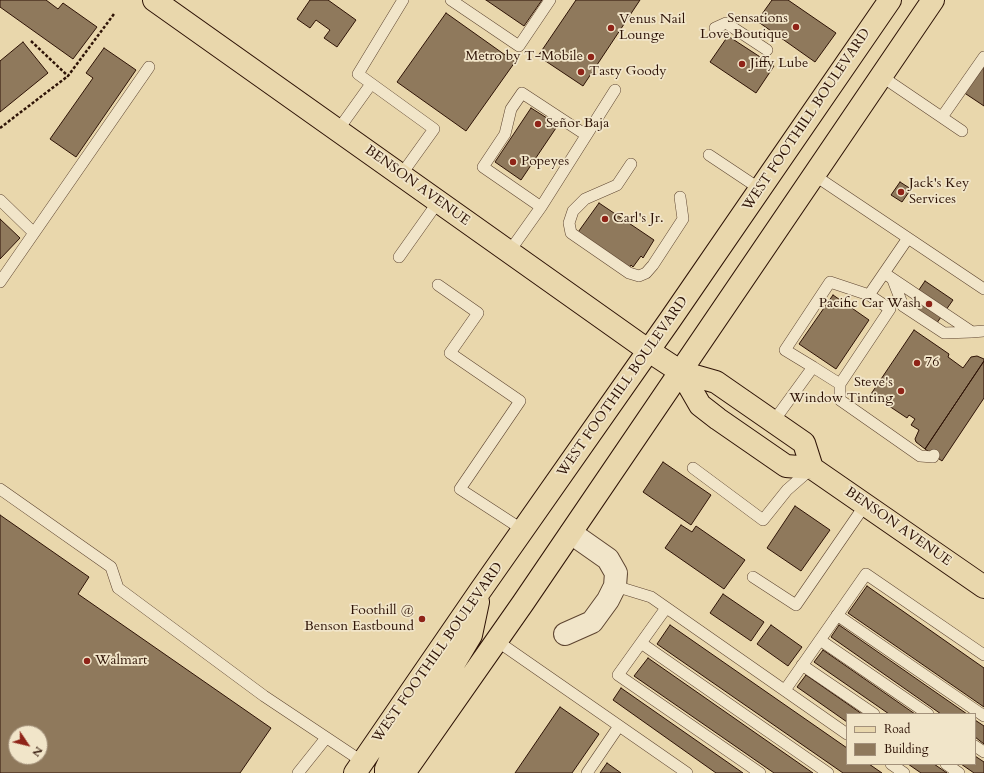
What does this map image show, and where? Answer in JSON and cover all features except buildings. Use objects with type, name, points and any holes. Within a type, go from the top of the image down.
[{"type":"main road","name":"BENSON AVENUE","points":[[154,0],[649,351],[681,372],[716,382],[804,443],[812,468]]},
{"type":"main road","name":"WEST FOOTHILL BOULEVARD","points":[[363,769],[480,591],[649,351],[890,0]]},
{"type":"main road","points":[[404,773],[571,533],[933,0]]},
{"type":"main road","name":"BENSON AVENUE","points":[[681,372],[700,405],[718,419],[786,466],[812,468],[984,587]]},
{"type":"main road","points":[[386,773],[386,769],[391,758],[444,680],[471,635],[480,591]]},
{"type":"street","points":[[565,634],[592,622],[608,600],[615,586],[616,573],[608,559],[571,533]]},
{"type":"lane","points":[[401,175],[434,129],[358,74],[403,0]]},
{"type":"lane","points":[[451,0],[519,46],[550,0]]},
{"type":"lane","points":[[715,28],[726,23],[767,50]]},
{"type":"lane","points":[[942,117],[984,57]]},
{"type":"lane","points":[[0,282],[149,67]]},
{"type":"lane","points":[[881,76],[962,131]]},
{"type":"lane","points":[[338,130],[371,84]]},
{"type":"lane","points":[[509,252],[541,207],[615,90]]},
{"type":"lane","points":[[541,207],[483,167],[505,134],[511,109],[522,93],[586,135]]},
{"type":"lane","points":[[709,155],[760,189]]},
{"type":"lane","points":[[631,164],[617,185],[585,199],[573,211],[569,223],[571,233],[630,273],[639,276],[653,265],[683,219],[680,197]]},
{"type":"lane","points":[[814,175],[984,288]]},
{"type":"lane","points":[[0,200],[34,233]]},
{"type":"lane","points":[[399,256],[438,202]]},
{"type":"lane","points":[[869,295],[888,277],[908,238]]},
{"type":"lane","points":[[888,277],[972,332]]},
{"type":"lane","points":[[888,277],[903,306],[944,333],[984,331]]},
{"type":"lane","points":[[840,384],[785,350],[830,282],[869,295],[890,309],[840,384],[840,400],[920,456],[934,456]]},
{"type":"lane","points":[[438,285],[478,313],[450,353],[520,401],[460,489],[523,530]]},
{"type":"lane","points":[[773,422],[813,367]]},
{"type":"lane","points":[[693,468],[763,520],[787,490],[812,468]]},
{"type":"lane","points":[[0,489],[111,567],[118,588],[264,696],[326,738],[363,769]]},
{"type":"lane","points":[[753,577],[796,605],[865,504]]},
{"type":"lane","points":[[785,690],[866,574],[984,655]]},
{"type":"lane","points":[[615,586],[651,597],[846,733]]},
{"type":"lane","points":[[666,608],[618,675],[760,773]]},
{"type":"lane","points":[[837,615],[984,716]]},
{"type":"lane","points":[[820,640],[927,713]]},
{"type":"lane","points":[[497,641],[687,773]]},
{"type":"lane","points":[[641,643],[828,773]]},
{"type":"lane","points":[[802,665],[873,713]]},
{"type":"lane","points":[[587,773],[619,726]]},
{"type":"lane","points":[[298,773],[326,738]]},
{"type":"lane","points":[[892,765],[904,773]]},
{"type":"lane","points":[[947,765],[959,773]]},
{"type":"path","points":[[0,128],[68,76],[114,14]]},
{"type":"path","points":[[31,41],[68,76]]},
{"type":"place","name":"Sensations Love Boutique","points":[[796,27]]},
{"type":"place","name":"Venus Nail Lounge","points":[[611,28]]},
{"type":"place","name":"Metro by T-Mobile","points":[[591,57]]},
{"type":"place","name":"Jiffy Lube","points":[[742,64]]},
{"type":"place","name":"Tasty Goody","points":[[581,72]]},
{"type":"place","name":"Señor Baja","points":[[538,124]]},
{"type":"place","name":"Popeyes","points":[[513,162]]},
{"type":"place","name":"Jack's Key Services","points":[[901,192]]},
{"type":"place","name":"Carl's Jr.","points":[[605,219]]},
{"type":"place","name":"Pacific Car Wash","points":[[929,304]]},
{"type":"place","name":"76","points":[[917,363]]},
{"type":"place","name":"Steve's Window Tinting","points":[[901,391]]},
{"type":"place","name":"Foothill @ Benson Eastbound","points":[[422,619]]},
{"type":"place","name":"Walmart","points":[[87,661]]}]
